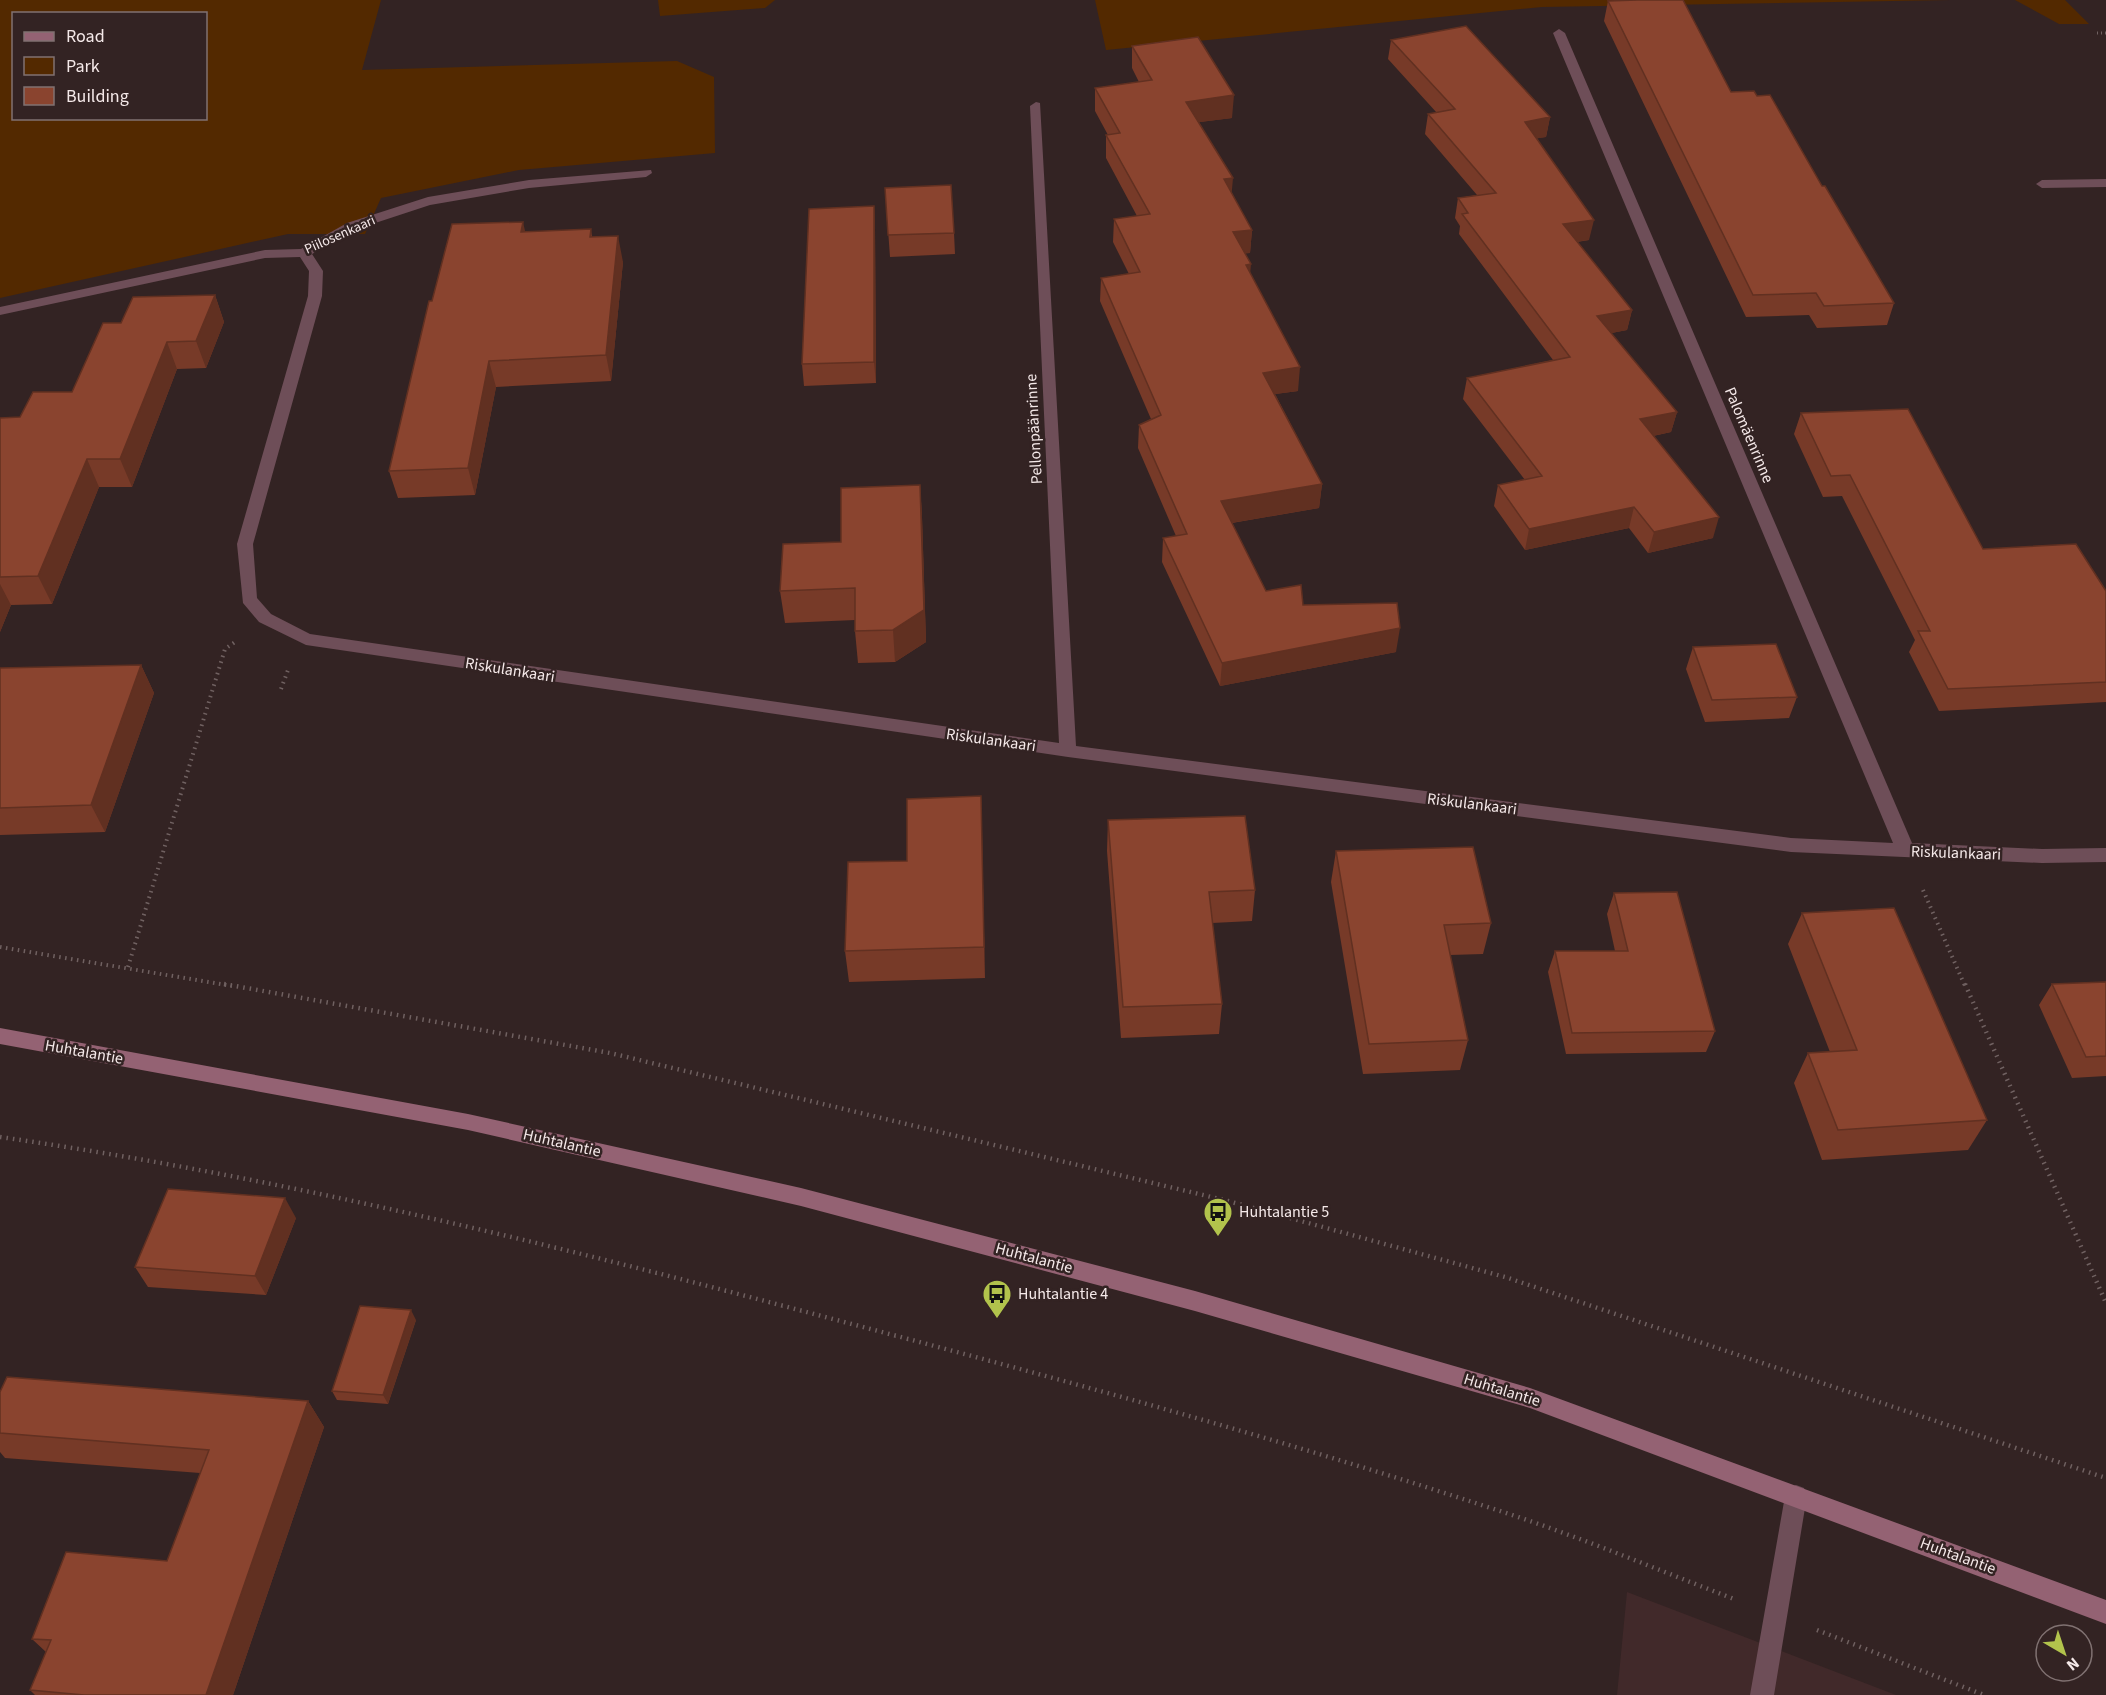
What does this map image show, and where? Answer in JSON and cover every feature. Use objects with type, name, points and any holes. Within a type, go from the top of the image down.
[{"type":"main road","name":"Huhtalantie","points":[[0,1036],[468,1122],[801,1197],[1195,1301],[1507,1391],[2106,1611]]},
{"type":"street","name":"Palomäenrinne","points":[[1559,33],[1906,851]]},
{"type":"street","name":"Pellonpäänrinne","points":[[1036,106],[1068,751]]},
{"type":"street","name":"Piilosenkaari","points":[[0,311],[265,254],[304,253],[352,226],[428,201],[529,184],[646,173]]},
{"type":"street","points":[[2042,184],[2106,183]]},
{"type":"street","name":"Riskulankaari","points":[[304,253],[316,271],[315,296],[245,544],[249,599],[265,618],[306,639],[1068,751],[1791,845],[2042,856],[2106,855]]},
{"type":"street","points":[[1762,1695],[1796,1496]]},
{"type":"path","points":[[2097,33],[2106,33]]},
{"type":"path","points":[[128,967],[225,649],[265,618]]},
{"type":"path","points":[[1906,851],[2106,1303]]},
{"type":"path","points":[[0,947],[128,967],[610,1053],[1228,1201],[1505,1277],[2106,1478]]},
{"type":"path","points":[[0,1137],[105,1152],[350,1201],[615,1261],[1018,1368],[1315,1453],[1510,1514],[1984,1695]]},
{"type":"shaded area","points":[[1627,1592],[1896,1695],[1617,1695]]},
{"type":"green space","points":[[0,0],[381,0],[362,70],[677,61],[714,77],[715,153],[519,170],[381,198],[365,234],[288,234],[0,298]]},
{"type":"green space","points":[[658,0],[775,0],[765,8],[660,16]]},
{"type":"green space","points":[[1095,0],[1951,0],[1542,7],[1106,50]]},
{"type":"green space","points":[[2015,0],[2065,0],[2089,24],[2059,24]]},
{"type":"building","points":[[1683,0],[1731,92],[1754,91],[1757,96],[1770,95],[1822,186],[1825,186],[1894,303],[1824,306],[1816,293],[1753,295],[1608,1]]},
{"type":"building","points":[[1466,26],[1550,117],[1525,122],[1594,220],[1563,224],[1632,310],[1597,316],[1677,412],[1640,419],[1719,517],[1654,532],[1634,507],[1529,529],[1498,485],[1542,476],[1467,378],[1570,357],[1462,214],[1468,213],[1458,198],[1496,193],[1428,114],[1455,109],[1391,40]]},
{"type":"building","points":[[1198,37],[1234,95],[1186,102],[1233,178],[1224,179],[1252,230],[1233,232],[1251,264],[1246,265],[1300,367],[1263,373],[1322,484],[1221,501],[1266,591],[1301,585],[1303,605],[1397,603],[1400,628],[1222,663],[1163,538],[1187,534],[1139,425],[1161,415],[1101,278],[1140,272],[1114,219],[1150,214],[1106,135],[1120,133],[1095,88],[1152,80],[1132,46]]},
{"type":"building","points":[[951,185],[954,233],[888,235],[885,188]]},
{"type":"building","points":[[874,206],[874,362],[802,364],[809,209]]},
{"type":"building","points":[[523,222],[521,232],[591,229],[590,237],[618,236],[606,355],[489,361],[468,468],[389,471],[429,301],[432,301],[452,224]]},
{"type":"building","points":[[215,295],[196,341],[167,342],[120,459],[87,459],[38,576],[0,577],[0,418],[20,417],[33,392],[72,392],[103,323],[121,323],[133,297]]},
{"type":"building","points":[[1908,409],[1983,549],[2076,544],[2106,591],[2106,682],[1948,689],[1918,631],[1930,631],[1850,475],[1831,476],[1801,413]]},
{"type":"building","points":[[920,485],[924,610],[893,630],[855,631],[855,588],[780,591],[783,544],[841,542],[841,488]]},
{"type":"building","points":[[1776,644],[1797,697],[1712,700],[1693,647]]},
{"type":"building","points":[[141,665],[91,805],[0,808],[0,668]]},
{"type":"building","points":[[981,796],[984,947],[845,951],[848,862],[907,861],[907,799]]},
{"type":"building","points":[[1245,816],[1255,890],[1209,892],[1222,1004],[1123,1007],[1108,820]]},
{"type":"building","points":[[1473,847],[1491,923],[1444,925],[1468,1040],[1369,1044],[1336,851]]},
{"type":"building","points":[[1677,892],[1715,1031],[1572,1033],[1555,951],[1628,951],[1614,893]]},
{"type":"building","points":[[1894,908],[1987,1120],[1838,1130],[1808,1053],[1857,1050],[1802,913]]},
{"type":"building","points":[[2106,982],[2106,1056],[2086,1057],[2052,984]]},
{"type":"building","points":[[168,1189],[285,1198],[255,1276],[135,1267]]},
{"type":"building","points":[[360,1306],[411,1310],[383,1395],[332,1391]]},
{"type":"building","points":[[7,1377],[308,1401],[206,1695],[84,1695],[30,1690],[51,1640],[32,1639],[66,1552],[167,1561],[209,1450],[0,1433],[0,1392]]},
{"type":"place","name":"Huhtalantie 5","points":[[1218,1238]]},
{"type":"place","name":"Huhtalantie 4","points":[[997,1320]]}]
